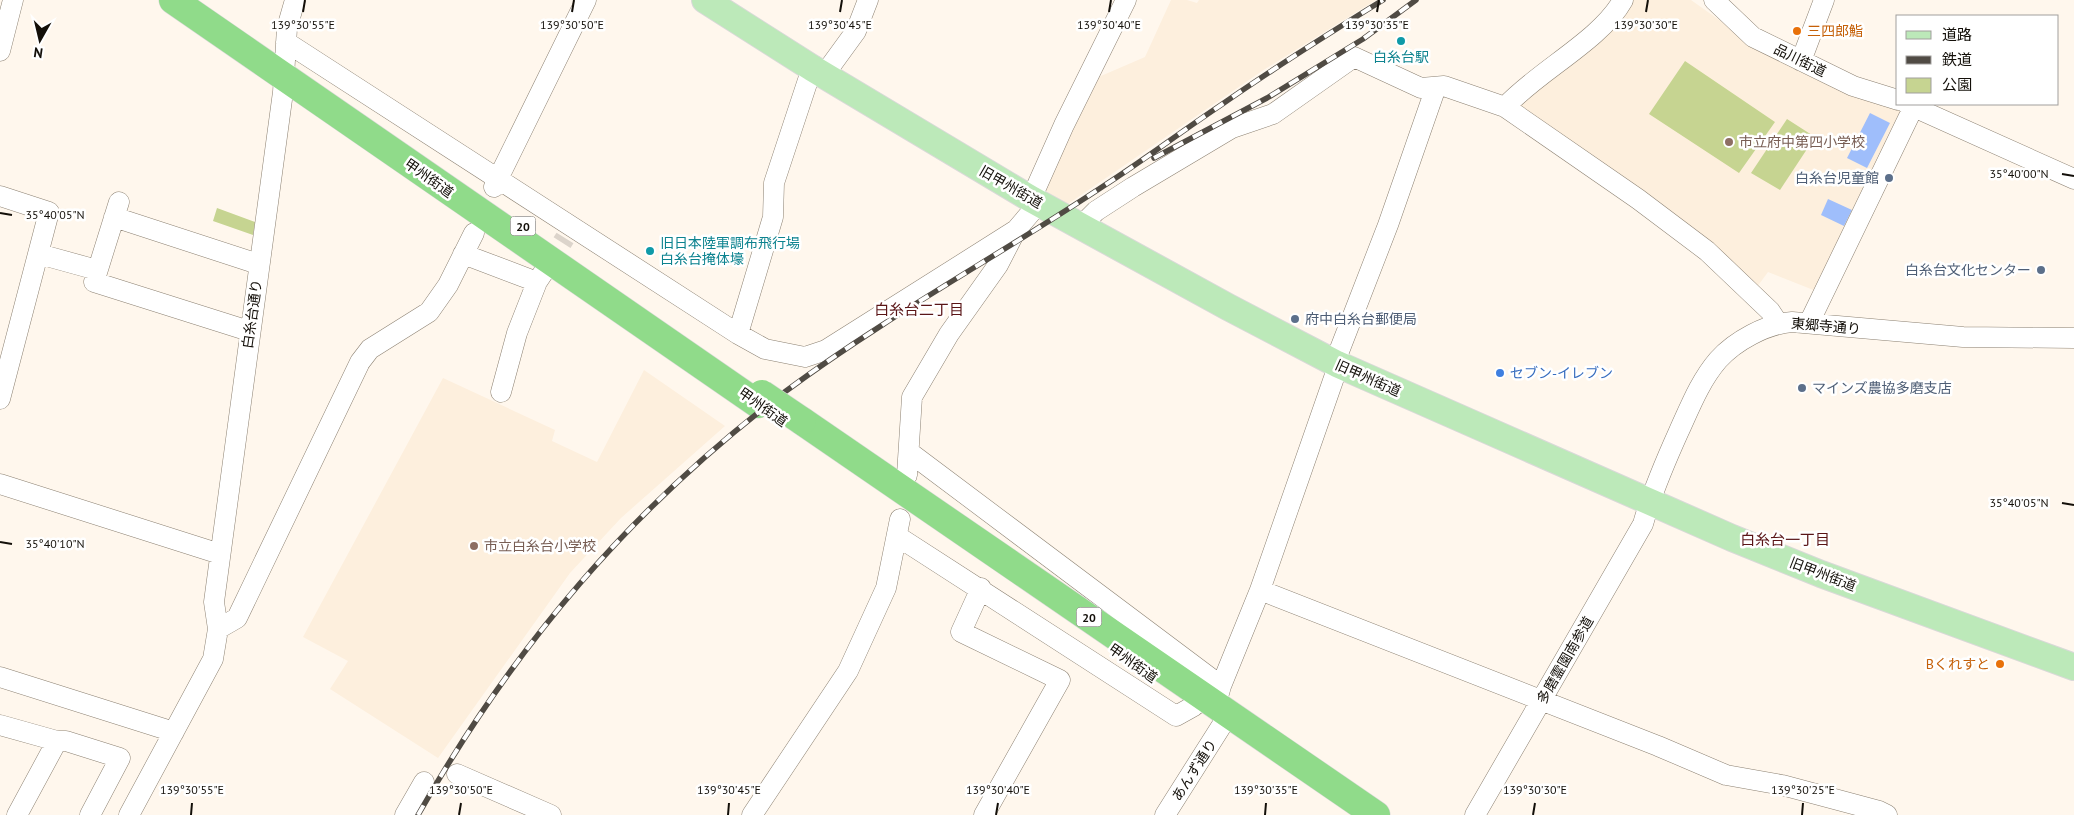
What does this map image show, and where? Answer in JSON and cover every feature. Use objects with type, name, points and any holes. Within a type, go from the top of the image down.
[{"type":"highway","name":"甲州街道","points":[[173,0],[285,59]]},
{"type":"highway","name":"甲州街道","points":[[197,0],[285,59],[760,399],[1376,815]]},
{"type":"highway","name":"甲州街道","points":[[1218,708],[1352,815]]},
{"type":"main road","name":"旧甲州街道","points":[[706,0],[818,72],[1080,227],[1337,364],[1649,503],[1821,574],[2074,667]]},
{"type":"street","points":[[0,51],[13,0]]},
{"type":"street","name":"白糸台通り","points":[[129,815],[213,659],[218,630],[214,602],[285,59],[295,0]]},
{"type":"street","points":[[496,182],[586,0]]},
{"type":"street","points":[[738,334],[773,217],[774,183],[818,72],[856,31],[868,0]]},
{"type":"street","points":[[907,475],[912,397],[948,334],[998,265],[1016,230],[1035,201],[1064,125],[1126,0]]},
{"type":"street","points":[[1505,107],[1541,73],[1599,30],[1609,20],[1623,0]]},
{"type":"street","name":"品川街道","points":[[1714,0],[1753,37],[1853,86],[1896,100]]},
{"type":"street","points":[[1801,61],[1824,0]]},
{"type":"street","points":[[1080,227],[1096,211],[1232,128],[1274,114],[1354,57],[1421,88],[1444,86],[1505,107],[1638,199],[1707,251],[1770,311],[1778,323]]},
{"type":"street","points":[[285,59],[496,182],[569,233],[765,349],[805,357],[826,350],[1016,230]]},
{"type":"street","name":"あんず通り","points":[[1165,815],[1218,708],[1337,364],[1338,354],[1388,225],[1436,87]]},
{"type":"street","points":[[1809,323],[1905,105]]},
{"type":"street","name":"品川街道","points":[[1910,105],[2074,179]]},
{"type":"street","points":[[0,196],[49,212],[0,399]]},
{"type":"street","points":[[249,331],[94,282],[116,209],[258,264]]},
{"type":"street","points":[[218,630],[236,618],[360,362],[370,349],[429,312],[448,285],[474,233]]},
{"type":"street","points":[[39,254],[97,270]]},
{"type":"street","points":[[463,254],[542,275],[517,333],[501,392]]},
{"type":"street","name":"東郷寺通り","points":[[1649,503],[1652,491],[1698,390],[1718,360],[1750,336],[1778,323],[1809,323],[1963,337],[2074,338]]},
{"type":"street","points":[[909,452],[1218,708]]},
{"type":"street","points":[[0,484],[220,554]]},
{"type":"street","name":"多磨霊園南参道","points":[[1475,815],[1542,702],[1643,524],[1649,503]]},
{"type":"street","points":[[752,815],[848,671],[886,588],[899,527],[981,588],[1176,716],[1218,708]]},
{"type":"street","points":[[981,588],[961,632],[1060,680],[984,815]]},
{"type":"street","points":[[1260,590],[1400,643],[1726,775],[1782,785],[1879,811],[1887,815]]},
{"type":"street","points":[[0,677],[174,732]]},
{"type":"street","points":[[0,725],[57,741],[66,741],[120,758],[90,815]]},
{"type":"street","points":[[17,815],[57,741]]},
{"type":"street","points":[[457,774],[551,815]]},
{"type":"street","points":[[405,815],[424,782]]},
{"type":"shaded area","points":[[1171,0],[1187,0],[1197,3],[1199,0],[1376,0],[1265,69],[1065,206],[1042,193],[1094,79],[1145,57]]},
{"type":"shaded area","name":"市立府中第四小学校","points":[[1631,0],[1691,0],[1760,49],[1903,111],[1816,291],[1768,272],[1757,287],[1518,106]]},
{"type":"shaded area","name":"市立白糸台小学校","points":[[644,370],[725,426],[621,518],[570,573],[438,758],[330,689],[348,661],[303,637],[443,378],[555,430],[552,441],[597,462]]},
{"type":"green space","points":[[1685,61],[1775,122],[1739,173],[1649,114]]},
{"type":"green space","points":[[1787,119],[1815,137],[1780,190],[1751,173]]},
{"type":"green space","points":[[217,208],[255,222],[253,235],[213,221]]},
{"type":"water","points":[[1870,113],[1890,123],[1867,168],[1847,158]]},
{"type":"water","points":[[1828,199],[1852,210],[1844,226],[1821,215]]},
{"type":"tunnel","points":[[546,268],[565,238]]},
{"type":"railway","points":[[418,815],[455,753],[494,694],[536,637],[627,532],[677,483],[730,436],[824,363],[1065,211],[1134,166],[1261,78],[1383,0]]},
{"type":"railway","points":[[1154,158],[1267,98],[1363,39],[1416,0]]},
{"type":"place","name":"三四郎鮨","points":[[1797,31]]},
{"type":"place","name":"白糸台駅","points":[[1401,41]]},
{"type":"place","name":"市立府中第四小学校","points":[[1729,142]]},
{"type":"place","name":"白糸台児童館","points":[[1889,178]]},
{"type":"place","name":"旧日本陸軍調布飛行場 白糸台掩体壕","points":[[650,251]]},
{"type":"place","name":"白糸台文化センター","points":[[2041,270]]},
{"type":"place","name":"府中白糸台郵便局","points":[[1295,319]]},
{"type":"place","name":"セブン-イレブン","points":[[1500,373]]},
{"type":"place","name":"マインズ農協多磨支店","points":[[1802,388]]},
{"type":"place","name":"市立白糸台小学校","points":[[474,546]]},
{"type":"place","name":"Bくれすと","points":[[2000,664]]},
{"type":"district","name":"白糸台二丁目","points":[[919,309]]},
{"type":"district","name":"白糸台一丁目","points":[[1785,539]]}]
